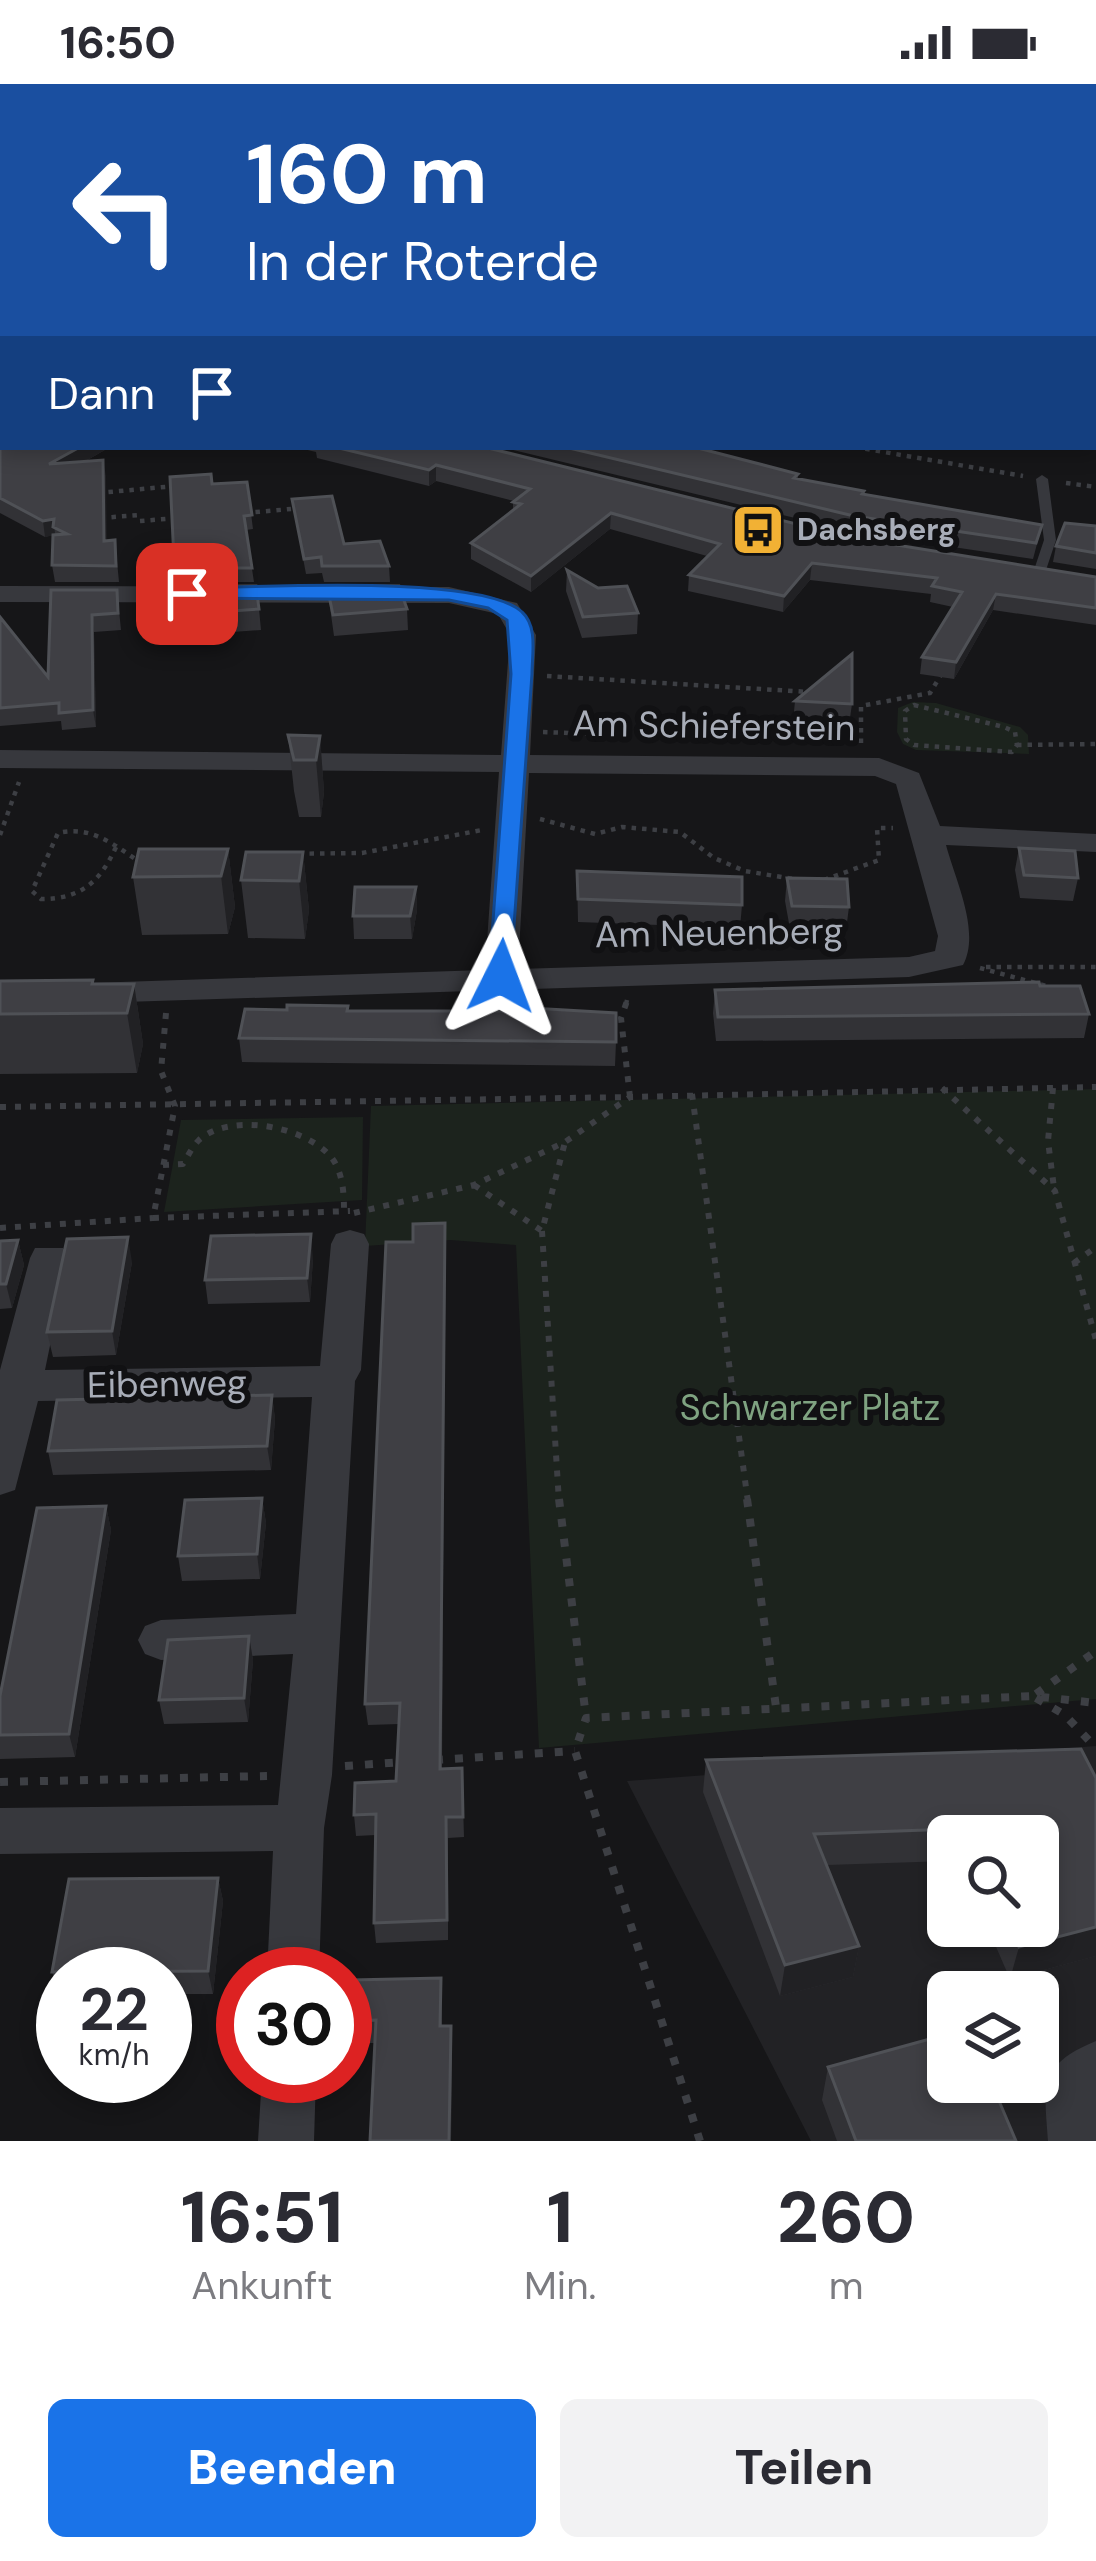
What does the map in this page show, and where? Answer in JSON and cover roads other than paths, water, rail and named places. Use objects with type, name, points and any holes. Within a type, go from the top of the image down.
[{"type":"street","points":[[0,594],[473,598],[516,617],[523,635],[522,674],[501,976]]},
{"type":"street","name":"Am Schieferstein","points":[[10,770],[513,760],[879,767],[909,779],[927,832]]},
{"type":"street","points":[[927,832],[1096,842]]},
{"type":"street","name":"Am Neuenberg","points":[[0,996],[501,976],[909,967],[952,958],[954,936],[927,832]]},
{"type":"street","points":[[294,1947],[299,1828],[349,1222]]},
{"type":"street","points":[[0,1478],[9,1386],[50,1258]]},
{"type":"street","name":"Eibenweg","points":[[9,1386],[334,1381]]},
{"type":"street","points":[[161,1640],[317,1633]]},
{"type":"street","points":[[0,1831],[299,1828]]},
{"type":"street","points":[[1076,2141],[1072,2085],[1096,2068]]},
{"type":"street","points":[[286,2141],[288,2103]]},
{"type":"lane","points":[[1039,573],[1050,540],[1042,479]]},
{"type":"place","name":"Dachsberg","points":[[758,530]]},
{"type":"park label","name":"Schwarzer Platz","points":[[810,1407]]}]
